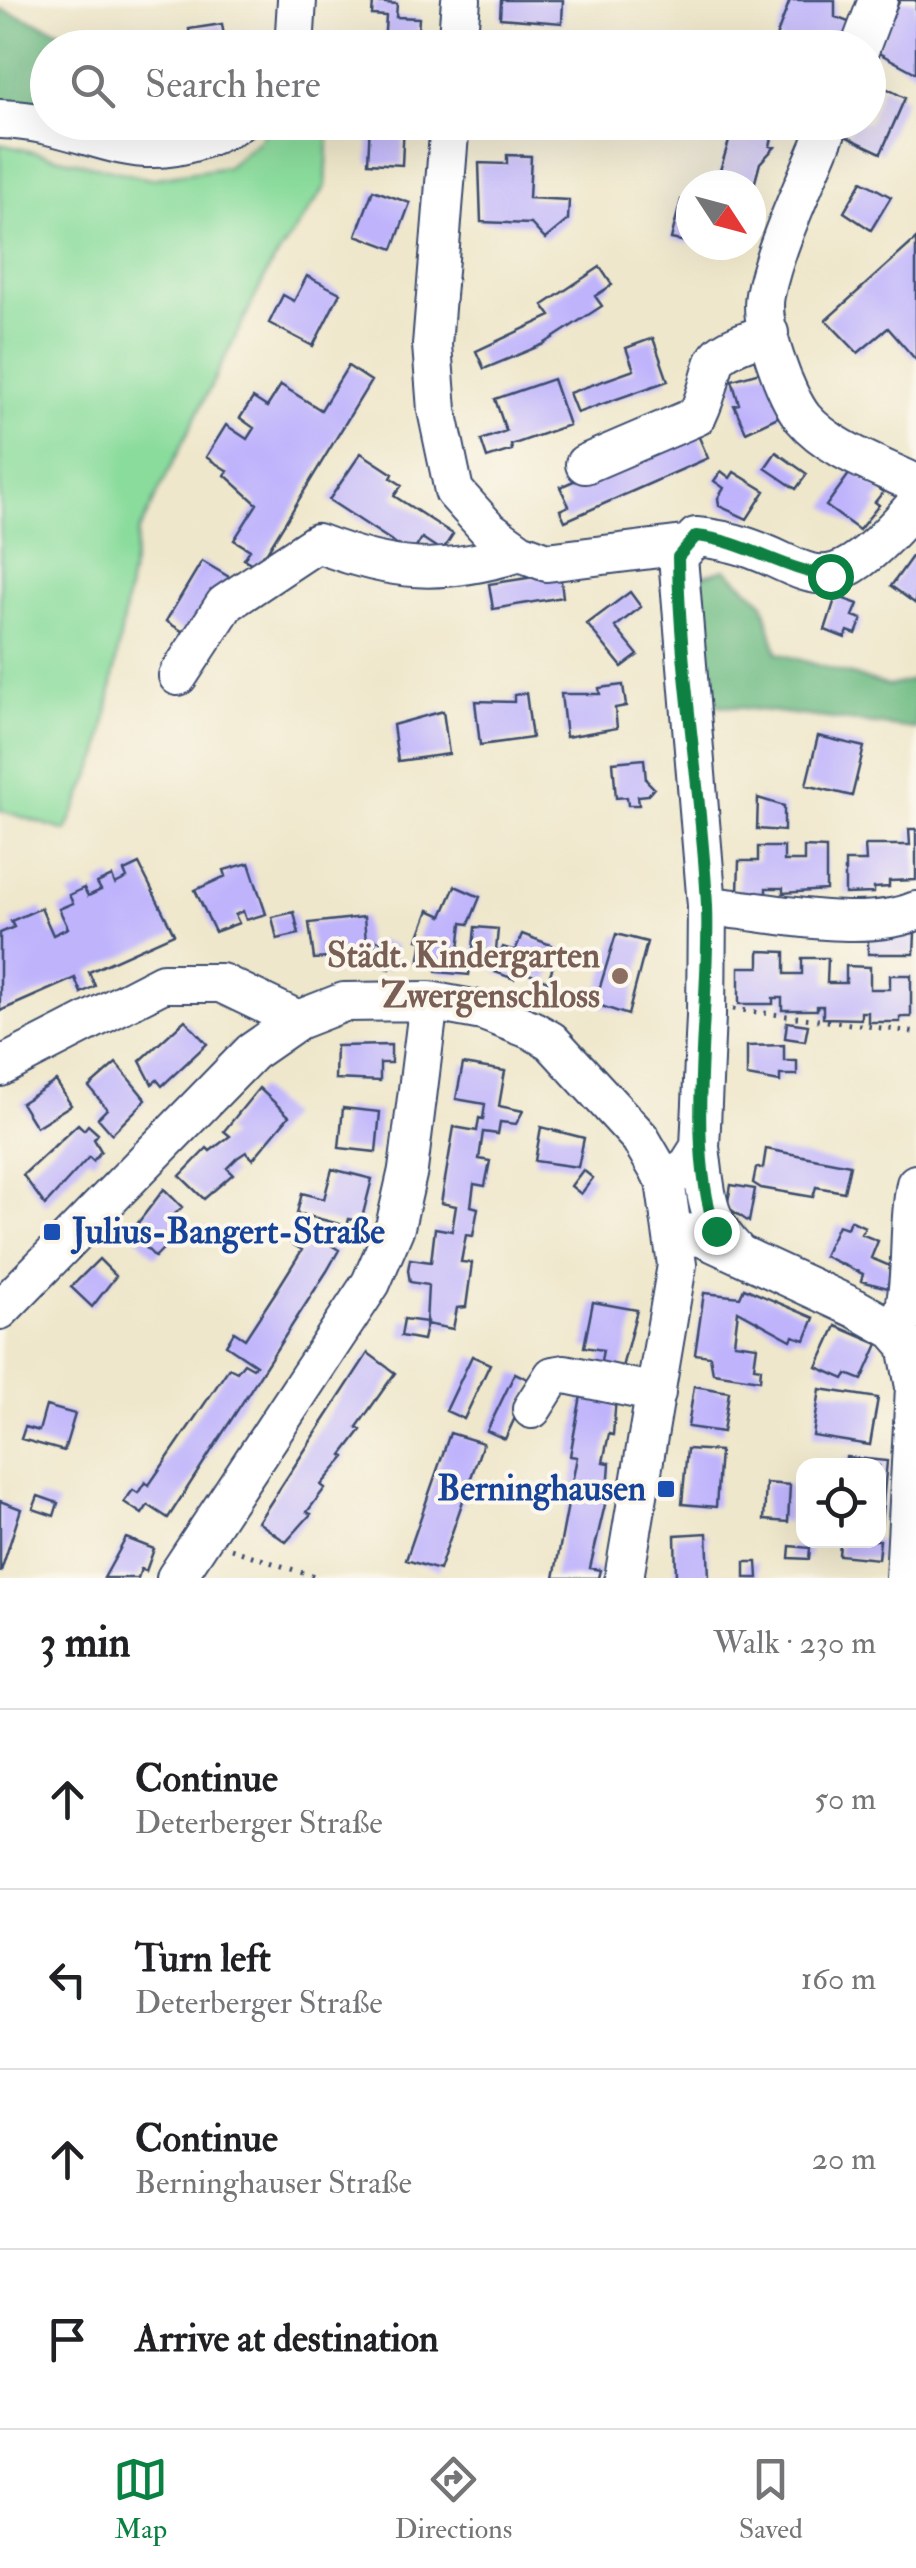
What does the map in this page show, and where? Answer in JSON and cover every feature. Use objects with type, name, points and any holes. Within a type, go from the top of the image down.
[{"type":"street","points":[[295,30],[296,0]]},
{"type":"street","points":[[459,30],[462,0]]},
{"type":"street","points":[[867,30],[878,0]]},
{"type":"street","points":[[0,119],[30,125]]},
{"type":"street","points":[[109,140],[166,151],[203,140]]},
{"type":"street","points":[[449,140],[432,345],[439,424],[454,491],[488,529],[520,552],[547,562],[684,546]]},
{"type":"street","points":[[823,140],[764,298],[769,333],[782,380],[804,420],[845,450],[916,484]]},
{"type":"street","points":[[585,464],[697,416],[712,361],[730,346],[769,333]]},
{"type":"street","points":[[740,1254],[716,1231],[708,1209],[700,1147],[707,906],[678,598],[678,557],[696,536],[720,538],[796,571],[830,576],[858,564],[916,504]]},
{"type":"street","points":[[178,676],[225,604],[316,543],[372,564],[424,568],[470,564],[520,552]]},
{"type":"street","points":[[707,906],[839,920],[894,920],[916,911]]},
{"type":"street","points":[[0,1067],[162,983],[220,983],[298,1020]]},
{"type":"street","points":[[176,1578],[371,1282],[395,1227],[408,1170],[429,1001]]},
{"type":"street","points":[[0,1310],[252,1052],[298,1020],[344,1002],[429,1001],[483,1011],[551,1041],[611,1102],[665,1181],[676,1232],[676,1265],[624,1578]]},
{"type":"street","points":[[665,1181],[688,1166],[700,1147]]},
{"type":"street","points":[[897,1333],[910,1307],[910,1212],[916,1184]]},
{"type":"street","points":[[676,1232],[695,1234],[855,1308],[897,1333],[907,1346],[915,1387],[905,1578]]},
{"type":"street","points":[[532,1409],[553,1376],[565,1374],[656,1394]]},
{"type":"path","points":[[706,1006],[913,1032]]},
{"type":"path","points":[[201,1540],[318,1578]]},
{"type":"green space","points":[[0,9],[57,30],[30,30],[30,114],[0,107]]},
{"type":"green space","points":[[328,140],[326,186],[270,267],[138,533],[100,754],[66,831],[0,810],[0,144],[150,179],[227,167],[259,141]]},
{"type":"green space","points":[[725,569],[763,602],[777,653],[889,686],[916,679],[916,729],[711,704],[688,580]]},
{"type":"building","points":[[501,0],[563,0],[562,23],[500,18]]},
{"type":"building","points":[[790,0],[835,0],[835,17],[851,23],[848,30],[779,30]]},
{"type":"building","points":[[900,0],[916,0],[916,73],[886,57],[885,30]]},
{"type":"building","points":[[373,2],[397,4],[396,17],[419,18],[418,30],[385,30],[386,16],[372,15]]},
{"type":"building","points":[[222,24],[223,30],[189,30]]},
{"type":"building","points":[[886,88],[905,98],[881,153],[853,140],[886,140]]},
{"type":"building","points":[[369,140],[403,140],[402,165],[368,163]]},
{"type":"building","points":[[729,140],[772,140],[770,146],[775,147],[758,170],[720,170]]},
{"type":"building","points":[[507,155],[531,156],[529,198],[569,200],[568,220],[545,239],[531,224],[481,222],[479,163],[507,164]]},
{"type":"building","points":[[862,181],[891,197],[871,230],[844,212]]},
{"type":"building","points":[[373,190],[410,203],[393,249],[356,235]]},
{"type":"building","points":[[916,239],[916,360],[888,328],[858,353],[826,320]]},
{"type":"building","points":[[600,267],[612,285],[595,296],[602,306],[542,345],[484,369],[476,351],[551,316],[543,305]]},
{"type":"building","points":[[307,276],[340,293],[313,346],[269,323],[283,295],[294,301]]},
{"type":"building","points":[[653,338],[668,381],[577,413],[569,393],[634,370],[626,348]]},
{"type":"building","points":[[348,366],[371,381],[258,567],[244,559],[250,550],[234,540],[257,504],[225,475],[228,471],[206,457],[226,425],[247,439],[254,428],[240,418],[253,398],[267,407],[281,385],[321,410]]},
{"type":"building","points":[[770,369],[782,415],[746,432],[734,405],[739,404],[732,380]]},
{"type":"building","points":[[553,379],[569,425],[511,445],[512,450],[487,458],[481,440],[506,431],[495,399]]},
{"type":"building","points":[[695,428],[708,458],[565,521],[560,510],[569,506],[560,487]]},
{"type":"building","points":[[776,452],[807,474],[796,489],[765,468]]},
{"type":"building","points":[[361,453],[393,474],[391,478],[402,485],[394,496],[453,534],[442,551],[422,538],[412,554],[329,500]]},
{"type":"building","points":[[852,470],[883,492],[875,502],[879,505],[859,530],[826,506]]},
{"type":"building","points":[[721,471],[730,478],[734,472],[765,491],[747,519],[719,506],[718,498],[724,488],[714,481]]},
{"type":"building","points":[[916,551],[916,604],[891,586]]},
{"type":"building","points":[[202,561],[229,577],[193,638],[166,621]]},
{"type":"building","points":[[560,573],[563,597],[493,609],[489,584]]},
{"type":"building","points":[[630,592],[641,607],[615,627],[638,655],[622,667],[587,624]]},
{"type":"building","points":[[836,596],[858,604],[853,616],[862,619],[856,634],[848,631],[845,638],[825,630]]},
{"type":"building","points":[[623,685],[626,706],[615,708],[617,728],[566,737],[561,694],[600,694],[599,688]]},
{"type":"building","points":[[526,693],[532,738],[480,745],[475,701],[514,702],[514,695]]},
{"type":"building","points":[[443,711],[449,754],[398,761],[393,725]]},
{"type":"building","points":[[818,736],[864,747],[852,796],[806,785]]},
{"type":"building","points":[[644,759],[646,780],[654,788],[648,795],[638,796],[639,805],[628,805],[627,797],[616,798],[613,762]]},
{"type":"building","points":[[758,798],[784,806],[784,831],[757,829]]},
{"type":"building","points":[[909,829],[916,829],[916,880],[889,881],[889,887],[874,888],[874,893],[845,894],[845,861],[866,861],[865,845],[910,845]]},
{"type":"building","points":[[758,847],[784,847],[784,861],[804,861],[804,847],[826,848],[826,890],[783,893],[783,888],[766,888],[766,894],[738,893],[739,861],[758,861]]},
{"type":"building","points":[[249,863],[266,914],[246,920],[243,911],[235,915],[239,923],[215,932],[195,890],[226,876],[224,870]]},
{"type":"building","points":[[139,864],[174,934],[89,972],[95,986],[81,993],[75,978],[0,1011],[0,933],[14,927],[11,921],[41,908],[53,935],[68,928],[59,909],[73,903],[69,895],[84,888],[88,896],[101,890],[97,883],[112,876],[115,884],[127,878],[124,871]]},
{"type":"building","points":[[455,886],[480,897],[469,924],[462,923],[458,958],[471,959],[469,975],[436,972],[437,966],[419,964],[423,940],[418,939],[429,910],[442,916]]},
{"type":"building","points":[[294,912],[299,934],[277,939],[272,917]]},
{"type":"building","points":[[364,917],[367,955],[314,959],[309,923]]},
{"type":"building","points":[[475,927],[498,929],[496,951],[473,949]]},
{"type":"building","points":[[868,933],[915,933],[914,954],[868,954]]},
{"type":"building","points":[[522,934],[559,948],[548,981],[518,970],[514,979],[495,972],[503,947],[515,951]]},
{"type":"building","name":"Städt. Kindergarten Zwergenschloss","points":[[616,934],[647,942],[628,1015],[598,1005],[596,1000]]},
{"type":"building","points":[[376,940],[396,946],[390,969],[369,964]]},
{"type":"building","points":[[759,951],[785,952],[785,974],[802,974],[802,958],[828,958],[827,983],[846,983],[846,966],[870,967],[870,989],[890,989],[890,975],[911,975],[911,1017],[900,1017],[900,1022],[868,1022],[868,1012],[861,1012],[861,1019],[823,1018],[823,1006],[817,1006],[817,1010],[782,1010],[782,998],[773,998],[773,1004],[739,1004],[739,967],[759,967]]},
{"type":"building","points":[[185,1020],[207,1044],[162,1086],[157,1080],[152,1084],[140,1061]]},
{"type":"building","points":[[787,1022],[808,1025],[805,1041],[785,1038]]},
{"type":"building","points":[[391,1045],[391,1063],[380,1063],[380,1081],[335,1079],[336,1046]]},
{"type":"building","points":[[784,1045],[784,1061],[797,1061],[797,1075],[780,1075],[780,1082],[747,1076],[747,1046]]},
{"type":"building","points":[[116,1063],[146,1100],[112,1134],[98,1118],[107,1109],[89,1087]]},
{"type":"building","points":[[463,1064],[505,1071],[499,1106],[523,1111],[516,1124],[500,1122],[498,1134],[483,1132],[479,1159],[490,1161],[485,1186],[474,1184],[471,1206],[478,1208],[473,1236],[466,1235],[461,1262],[472,1263],[466,1307],[457,1308],[453,1329],[426,1324],[428,1285],[410,1282],[408,1270],[410,1259],[431,1262],[435,1228],[452,1231],[456,1206],[441,1203],[454,1127],[477,1131],[479,1118],[483,1119],[485,1104],[456,1099]]},
{"type":"building","points":[[56,1081],[71,1105],[36,1127],[21,1103]]},
{"type":"building","points":[[259,1088],[289,1116],[253,1159],[246,1152],[237,1158],[227,1168],[233,1174],[204,1199],[180,1176],[207,1148],[210,1151],[230,1136],[224,1131]]},
{"type":"building","points":[[343,1108],[380,1112],[376,1152],[339,1148]]},
{"type":"building","points":[[78,1124],[84,1130],[88,1125],[98,1134],[94,1139],[101,1151],[93,1161],[89,1157],[45,1205],[23,1175]]},
{"type":"building","points":[[541,1127],[584,1138],[578,1167],[535,1161]]},
{"type":"building","points":[[766,1149],[850,1165],[844,1192],[816,1187],[813,1197],[761,1188],[753,1183],[756,1168],[763,1168]]},
{"type":"building","points":[[332,1169],[372,1179],[361,1222],[349,1219],[347,1226],[297,1213],[302,1193],[324,1199]]},
{"type":"building","points":[[583,1170],[593,1178],[581,1194],[571,1186]]},
{"type":"building","points":[[731,1185],[755,1189],[749,1222],[727,1207]]},
{"type":"building","points":[[164,1189],[182,1207],[173,1216],[183,1228],[155,1257],[131,1232]]},
{"type":"building","points":[[850,1220],[865,1227],[861,1234],[878,1241],[871,1258],[890,1266],[888,1288],[861,1281],[863,1274],[824,1256],[838,1225],[847,1228]]},
{"type":"building","points":[[301,1227],[339,1250],[168,1518],[148,1505],[142,1514],[124,1502],[133,1490],[138,1493],[145,1482],[149,1485],[229,1368],[237,1372],[244,1363],[253,1368],[256,1365],[226,1345],[234,1332],[245,1339],[275,1293],[302,1250],[291,1243]]},
{"type":"building","points":[[99,1259],[116,1276],[92,1307],[71,1287]]},
{"type":"building","points":[[744,1288],[814,1318],[805,1340],[793,1336],[791,1340],[738,1311],[734,1343],[757,1346],[754,1367],[761,1368],[760,1380],[713,1373],[710,1356],[695,1354],[704,1293],[740,1297]]},
{"type":"building","points":[[593,1302],[637,1310],[620,1375],[599,1371],[603,1350],[584,1347]]},
{"type":"building","points":[[404,1319],[427,1322],[423,1340],[401,1336]]},
{"type":"building","points":[[836,1326],[878,1344],[862,1380],[847,1374],[844,1379],[817,1367]]},
{"type":"building","points":[[368,1353],[395,1373],[357,1427],[361,1430],[342,1455],[345,1457],[321,1485],[325,1488],[307,1512],[311,1514],[286,1542],[258,1522]]},
{"type":"building","points":[[472,1356],[490,1364],[464,1419],[446,1411]]},
{"type":"building","points":[[515,1373],[532,1381],[505,1439],[487,1431]]},
{"type":"building","points":[[694,1386],[729,1392],[723,1432],[688,1427]]},
{"type":"building","points":[[820,1389],[878,1398],[870,1445],[813,1436]]},
{"type":"building","points":[[582,1390],[616,1397],[613,1435],[609,1434],[603,1462],[610,1463],[608,1492],[590,1568],[600,1570],[598,1578],[554,1578],[577,1457],[570,1456]]},
{"type":"building","points":[[46,1406],[75,1414],[64,1451],[21,1439],[25,1427],[39,1431]]},
{"type":"building","points":[[450,1433],[483,1443],[439,1570],[406,1560]]},
{"type":"building","points":[[687,1449],[720,1451],[716,1507],[682,1504]]},
{"type":"building","points":[[766,1483],[790,1485],[788,1522],[764,1520]]},
{"type":"building","points":[[38,1496],[58,1503],[54,1516],[33,1509]]},
{"type":"building","points":[[0,1501],[21,1509],[1,1571],[0,1571]]},
{"type":"building","points":[[707,1533],[709,1578],[676,1577],[675,1535]]},
{"type":"building","points":[[126,1538],[154,1549],[146,1571],[141,1569],[138,1578],[104,1578]]},
{"type":"building","points":[[790,1546],[810,1548],[809,1559],[789,1558]]},
{"type":"building","points":[[840,1548],[879,1548],[878,1559],[839,1555]]},
{"type":"building","points":[[745,1562],[757,1562],[758,1578],[745,1578]]},
{"type":"place","name":"Städt. Kindergarten Zwergenschloss","points":[[620,976]]},
{"type":"place","name":"Julius-Bangert-Straße","points":[[52,1232]]},
{"type":"place","name":"Berninghausen","points":[[666,1489]]},
{"type":"route","points":[[716,1231],[708,1209],[700,1147],[707,906],[678,598],[678,557],[696,536],[720,538],[796,571],[830,576]]}]
